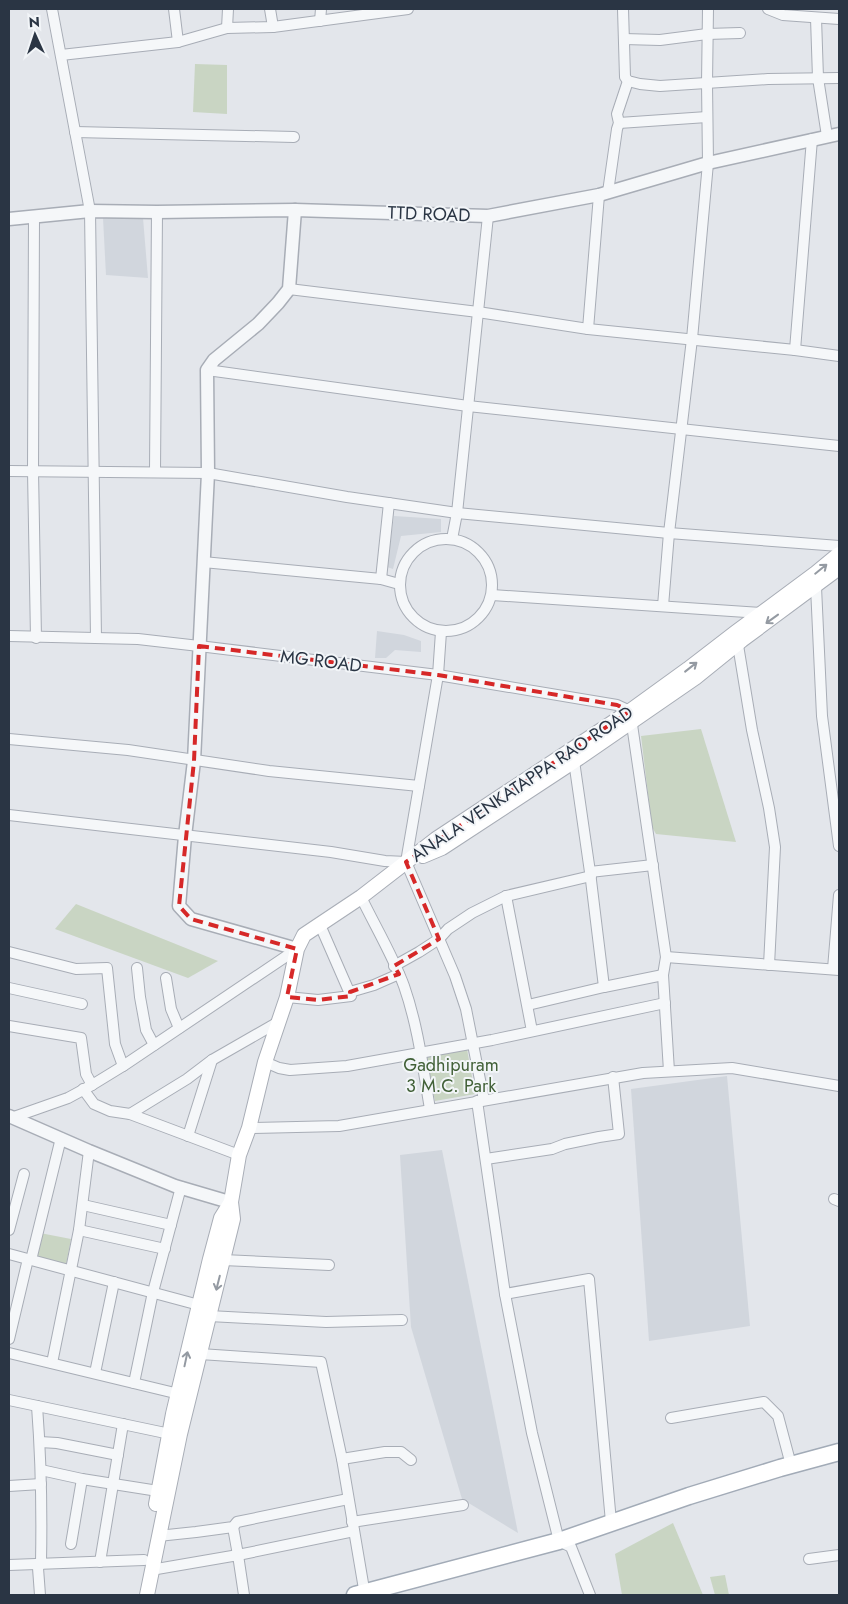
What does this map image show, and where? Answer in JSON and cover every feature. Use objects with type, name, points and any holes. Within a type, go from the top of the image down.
[{"type":"main road","name":"ANALA VENKATAPPA RAO ROAD","points":[[737,638],[761,613],[839,554]]},
{"type":"main road","name":"ANALA VENKATAPPA RAO ROAD","points":[[406,862],[442,848],[574,761],[688,670],[816,587],[839,568]]},
{"type":"main road","name":"ANALA VENKATAPPA RAO ROAD","points":[[406,862],[459,824],[630,717]]},
{"type":"main road","points":[[138,1595],[158,1536],[180,1434],[233,1219],[231,1202],[239,1155],[249,1128],[265,1062],[287,997],[297,948],[304,935],[361,897],[406,862]]},
{"type":"main road","points":[[147,1595],[147,1565],[158,1491],[170,1434],[221,1218],[231,1202]]},
{"type":"main road","points":[[362,1594],[565,1544],[611,1522],[698,1493],[839,1452]]},
{"type":"main road","points":[[392,1595],[565,1544],[736,1490],[839,1462]]},
{"type":"street","points":[[52,9],[90,211],[96,638]]},
{"type":"street","points":[[174,9],[178,42]]},
{"type":"street","points":[[227,28],[228,9]]},
{"type":"street","points":[[270,9],[273,27]]},
{"type":"street","points":[[320,22],[321,9]]},
{"type":"street","points":[[60,54],[178,42],[227,28],[273,27],[408,9]]},
{"type":"street","points":[[588,330],[603,193],[619,123],[617,114],[628,82],[625,77],[623,9]]},
{"type":"street","points":[[663,606],[680,430],[692,339],[708,163],[708,9]]},
{"type":"street","points":[[768,9],[783,15],[839,19]]},
{"type":"street","points":[[816,18],[818,78],[833,135]]},
{"type":"street","points":[[624,38],[660,40],[707,34],[740,34]]},
{"type":"street","points":[[628,82],[660,86],[768,79],[839,78]]},
{"type":"street","points":[[619,123],[708,117]]},
{"type":"street","points":[[75,132],[294,138]]},
{"type":"street","name":"TTD ROAD","points":[[9,219],[90,211],[296,210],[488,216],[603,193],[708,163],[833,135]]},
{"type":"street","points":[[795,350],[812,139]]},
{"type":"street","points":[[296,210],[289,289],[258,324],[214,360],[207,370],[208,473],[194,761],[179,906],[191,919],[297,948]]},
{"type":"street","points":[[155,472],[157,212]]},
{"type":"street","points":[[452,539],[458,513],[488,216]]},
{"type":"street","points":[[34,217],[33,471],[36,638]]},
{"type":"street","points":[[289,289],[478,312],[588,330],[692,339],[839,356]]},
{"type":"street","points":[[207,370],[468,406],[839,446]]},
{"type":"street","points":[[9,471],[208,473],[458,513],[839,546]]},
{"type":"street","points":[[382,579],[389,503]]},
{"type":"street","points":[[452,539],[476,549],[490,570],[492,595],[482,616],[464,629],[441,632],[419,624],[404,606],[399,584],[403,568],[416,550],[436,540],[452,539]]},
{"type":"street","points":[[203,562],[382,579],[399,584]]},
{"type":"street","points":[[816,587],[822,716],[839,846]]},
{"type":"street","points":[[492,595],[761,613]]},
{"type":"street","points":[[441,632],[438,675],[406,862],[455,976],[466,1009],[474,1043],[486,1159],[505,1294],[532,1433],[565,1544],[590,1595]]},
{"type":"street","name":"MG ROAD","points":[[9,636],[138,639],[438,675],[618,705],[630,717]]},
{"type":"street","points":[[737,638],[752,730],[769,808],[775,847],[769,965]]},
{"type":"street","points":[[630,717],[666,957],[664,1003],[668,1071]]},
{"type":"street","points":[[9,739],[128,750],[269,771],[419,786]]},
{"type":"street","points":[[574,761],[604,987]]},
{"type":"street","points":[[9,815],[406,862]]},
{"type":"street","points":[[287,997],[318,1000],[350,996],[350,992],[374,985],[439,939],[448,929],[472,913],[506,896],[590,874],[653,865]]},
{"type":"street","points":[[506,896],[532,1031]]},
{"type":"street","points":[[361,897],[397,970],[415,1025],[430,1109]]},
{"type":"street","points":[[666,957],[836,969],[839,900]]},
{"type":"street","points":[[320,925],[350,992]]},
{"type":"street","points":[[11,1116],[68,1098],[88,1087],[123,1066],[297,948]]},
{"type":"street","points":[[9,952],[76,969],[107,968],[115,1044],[123,1066]]},
{"type":"street","points":[[137,968],[146,1030],[154,1045]]},
{"type":"street","points":[[528,1005],[664,975]]},
{"type":"street","points":[[166,978],[171,1009],[179,1028]]},
{"type":"street","points":[[9,988],[82,1004]]},
{"type":"street","points":[[265,1062],[290,1070],[347,1066],[474,1043],[664,1003]]},
{"type":"street","points":[[130,1114],[186,1079],[212,1060],[280,1020]]},
{"type":"street","points":[[9,1026],[81,1038],[88,1087],[94,1104],[110,1111],[130,1114],[239,1155]]},
{"type":"street","points":[[188,1136],[212,1060]]},
{"type":"street","points":[[249,1128],[339,1126],[642,1073],[668,1071],[732,1068],[839,1086]]},
{"type":"street","points":[[486,1159],[552,1149],[565,1144],[619,1134],[613,1078]]},
{"type":"street","points":[[11,1116],[89,1151],[180,1187],[231,1202]]},
{"type":"street","points":[[9,1339],[61,1138]]},
{"type":"street","points":[[52,1363],[72,1271],[83,1205],[89,1151]]},
{"type":"street","points":[[9,1230],[24,1174]]},
{"type":"street","points":[[134,1383],[153,1292],[180,1187]]},
{"type":"street","points":[[83,1205],[171,1225]]},
{"type":"street","points":[[79,1230],[165,1249]]},
{"type":"street","points":[[9,1254],[199,1305]]},
{"type":"street","points":[[223,1260],[329,1265]]},
{"type":"street","points":[[505,1294],[589,1279],[611,1522]]},
{"type":"street","points":[[95,1373],[114,1282]]},
{"type":"street","points":[[210,1316],[326,1322],[402,1320]]},
{"type":"street","points":[[9,1352],[179,1394]]},
{"type":"street","points":[[200,1354],[321,1362],[342,1459],[362,1594]]},
{"type":"street","points":[[9,1400],[170,1434]]},
{"type":"street","points":[[671,1418],[764,1402],[778,1416],[791,1465]]},
{"type":"street","points":[[37,1406],[41,1470],[41,1564],[38,1568],[40,1595]]},
{"type":"street","points":[[100,1562],[123,1424]]},
{"type":"street","points":[[40,1442],[57,1443],[118,1455]]},
{"type":"street","points":[[342,1459],[385,1452],[401,1452],[410,1460]]},
{"type":"street","points":[[41,1470],[112,1485],[158,1491]]},
{"type":"street","points":[[71,1544],[82,1479]]},
{"type":"street","points":[[9,1486],[41,1484]]},
{"type":"street","points":[[158,1536],[233,1527],[237,1522],[348,1498]]},
{"type":"street","points":[[9,1565],[100,1562],[147,1565],[238,1555],[353,1527],[463,1505]]},
{"type":"street","points":[[233,1527],[244,1595]]},
{"type":"street","points":[[808,1559],[839,1554]]},
{"type":"highlighted area","points":[[199,646],[438,675],[617,705],[630,711],[406,862],[439,939],[394,966],[399,974],[350,992],[351,996],[318,1000],[287,997],[297,949],[191,919],[179,906],[194,761]]},
{"type":"shaded area","points":[[103,218],[143,218],[148,278],[106,275]]},
{"type":"shaded area","points":[[394,516],[441,519],[441,532],[401,536],[393,569],[387,567]]},
{"type":"shaded area","points":[[377,631],[404,635],[421,641],[421,652],[395,650],[386,658],[375,658]]},
{"type":"shaded area","points":[[727,1076],[750,1326],[649,1341],[631,1089]]},
{"type":"shaded area","points":[[442,1150],[518,1533],[462,1499],[411,1327],[400,1155]]},
{"type":"green space","points":[[195,64],[227,65],[227,114],[193,112]]},
{"type":"green space","points":[[701,729],[736,842],[656,834],[652,827],[641,736]]},
{"type":"green space","points":[[76,904],[218,961],[188,978],[55,929]]},
{"type":"green space","name":"Gadhipuram 3 M.C. Park","points":[[467,1049],[475,1094],[435,1101],[426,1056]]},
{"type":"green space","points":[[40,1233],[71,1239],[66,1265],[35,1260]]},
{"type":"green space","points":[[673,1523],[703,1595],[622,1595],[615,1554]]},
{"type":"green space","points":[[725,1575],[729,1595],[715,1595],[710,1577]]}]
